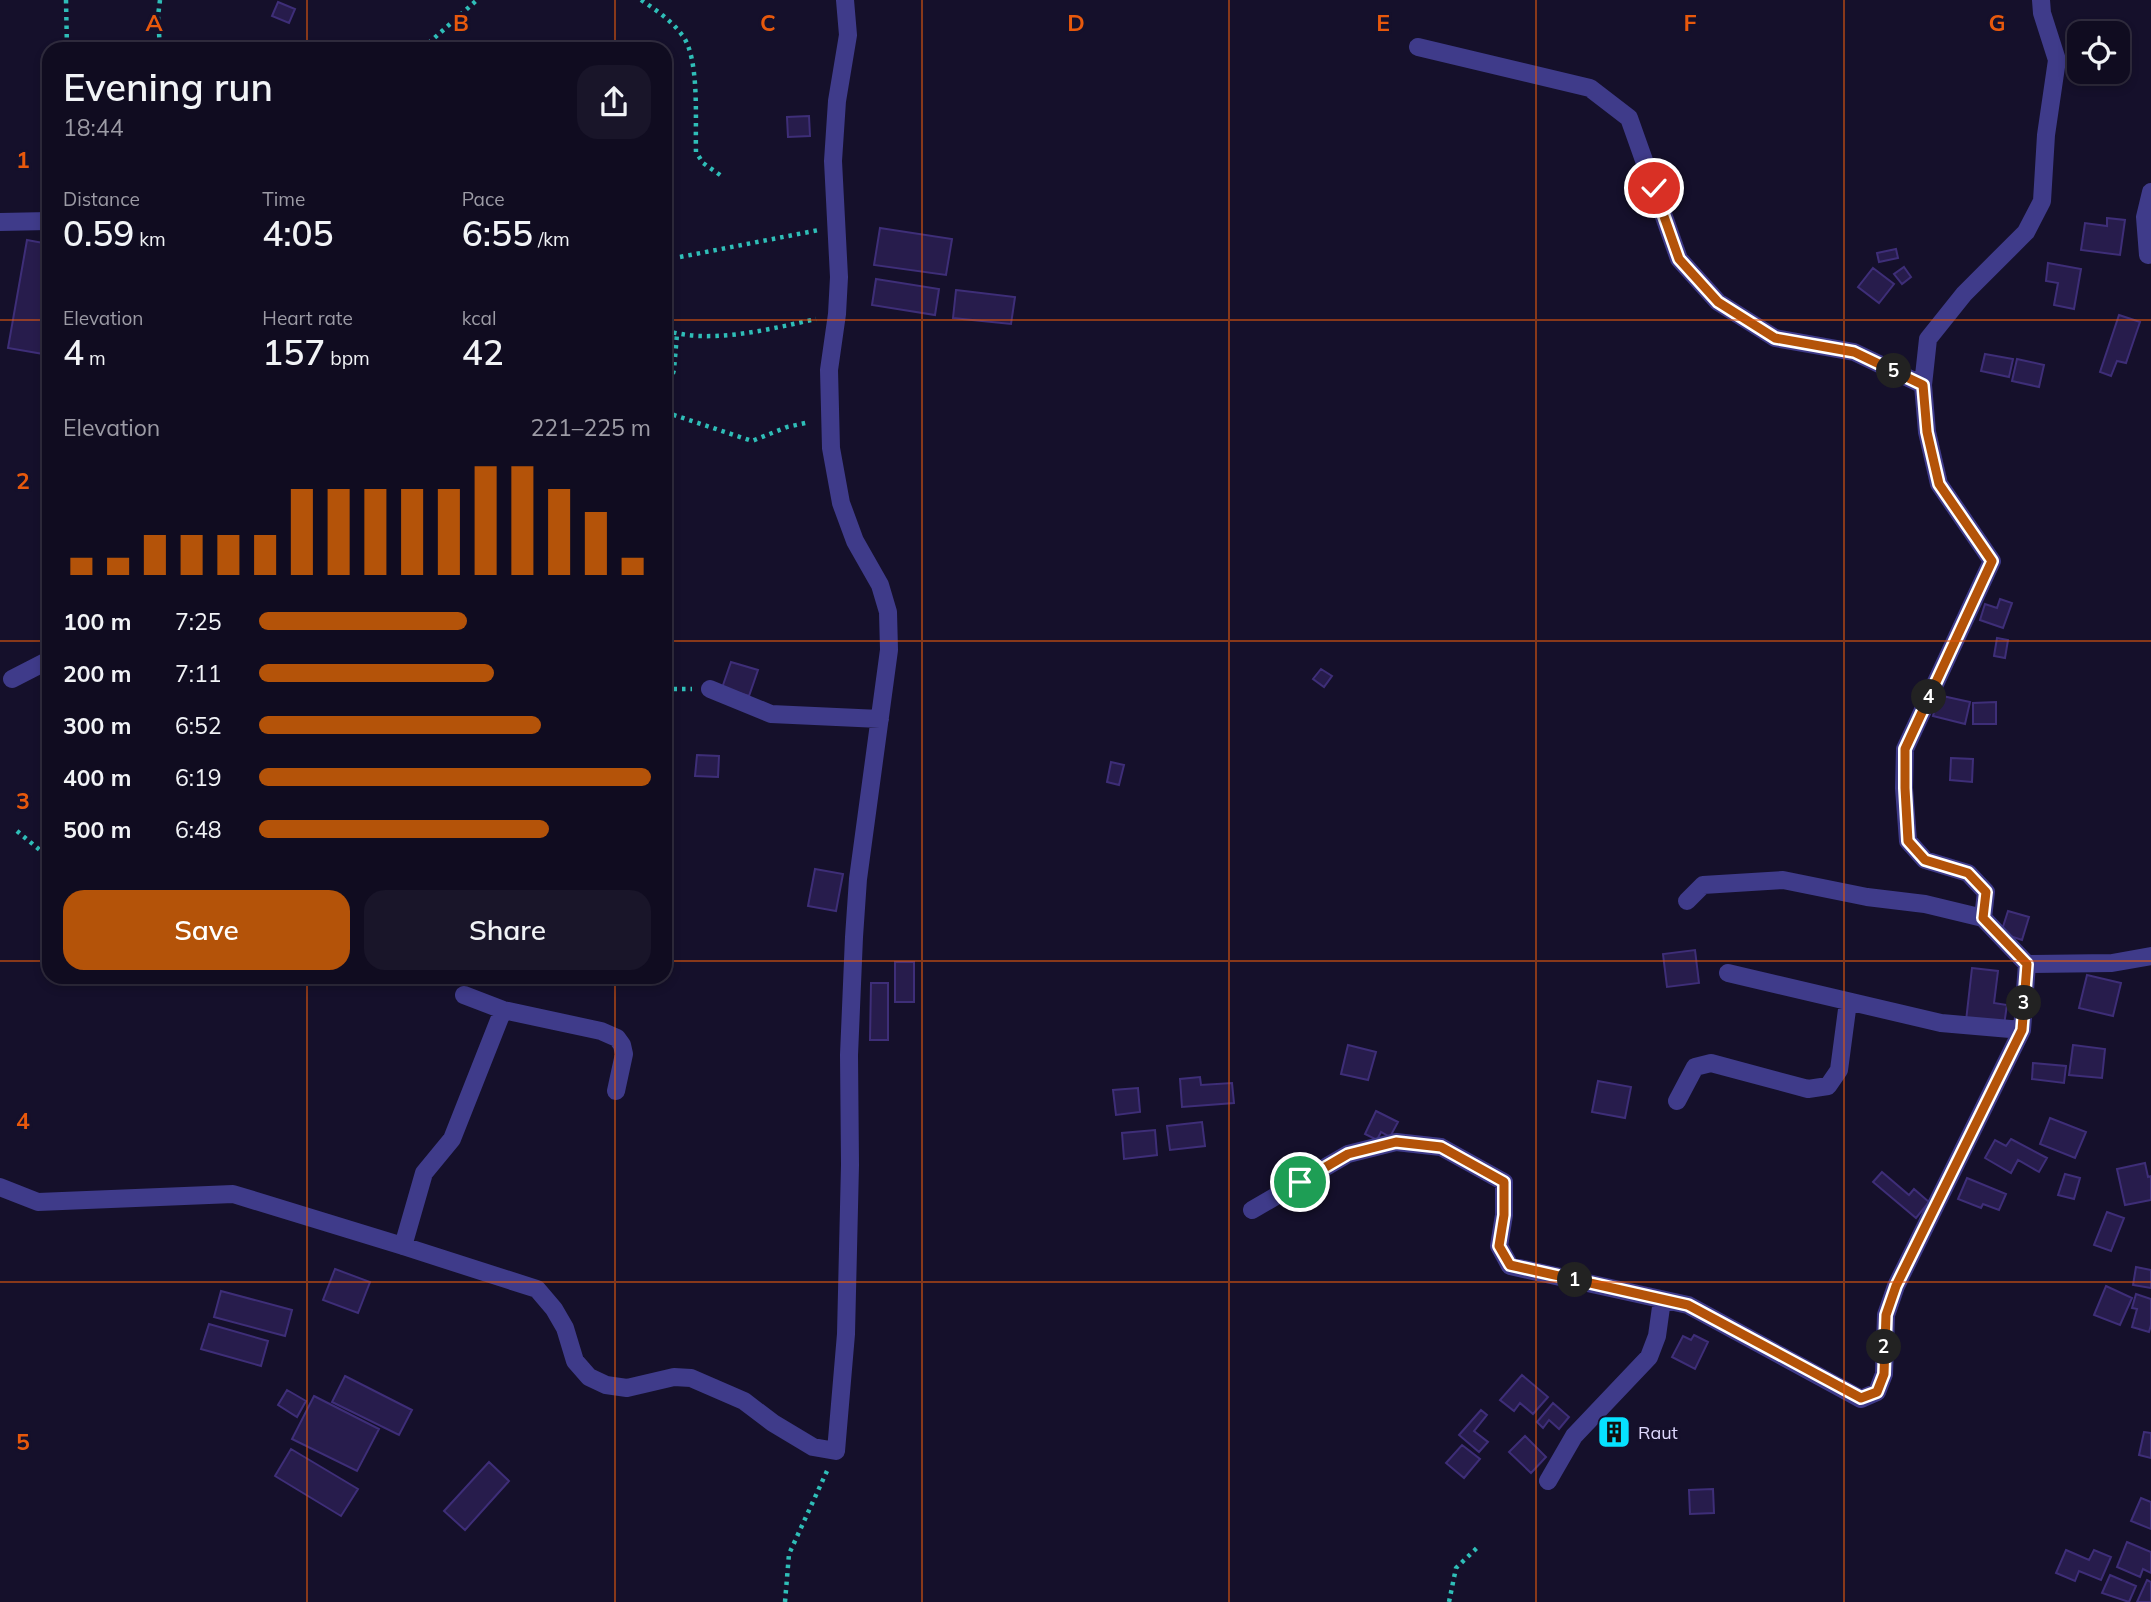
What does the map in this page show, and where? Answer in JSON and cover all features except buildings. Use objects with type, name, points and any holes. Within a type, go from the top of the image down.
[{"type":"street","points":[[0,1187],[38,1202],[233,1194],[402,1246],[537,1289],[554,1309],[565,1328],[575,1361],[589,1377],[606,1385],[627,1388],[674,1377],[691,1378],[744,1401],[773,1423],[813,1447],[836,1451],[846,1334],[850,1166],[849,1055],[854,937],[858,879],[889,650],[888,612],[880,585],[855,541],[841,503],[829,421],[829,370],[839,277],[833,161],[836,101],[848,35],[845,0]]},
{"type":"street","points":[[1983,918],[1986,892],[1968,873],[1925,860],[1908,841],[1905,749],[1992,561],[1939,484],[1927,432],[1923,385],[1928,339],[1964,294],[2026,232],[2042,201],[2046,135],[2057,60],[2042,13],[2041,0]]},
{"type":"street","points":[[1419,47],[1590,88],[1629,118],[1679,259],[1718,302],[1775,338],[1854,352],[1923,385]]},
{"type":"street","points":[[2148,256],[2145,217],[2151,192]]},
{"type":"street","points":[[0,222],[42,221]]},
{"type":"street","points":[[12,679],[42,664]]},
{"type":"street","points":[[710,689],[771,714],[880,719]]},
{"type":"street","points":[[1687,901],[1703,885],[1783,880],[1867,897],[1925,904],[1983,918],[2027,964],[2112,963],[2151,956]]},
{"type":"street","points":[[1252,1210],[1348,1154],[1396,1142],[1441,1147],[1504,1182],[1504,1215],[1499,1246],[1510,1265],[1688,1305],[1861,1398],[1877,1392],[1884,1374],[1886,1315],[1896,1286],[2022,1030],[2027,964]]},
{"type":"street","points":[[1728,973],[1941,1023],[2022,1030]]},
{"type":"street","points":[[464,995],[503,1010],[601,1031],[617,1038],[624,1054],[616,1091]]},
{"type":"street","points":[[1677,1101],[1695,1067],[1711,1063],[1808,1089],[1828,1086],[1839,1070],[1848,1002]]},
{"type":"street","points":[[402,1246],[424,1172],[452,1139],[503,1010]]},
{"type":"street","points":[[1548,1481],[1574,1436],[1649,1357],[1657,1336],[1661,1300]]},
{"type":"path","points":[[66,0],[67,42]]},
{"type":"path","points":[[160,0],[160,42]]},
{"type":"path","points":[[430,42],[477,0]]},
{"type":"path","points":[[641,0],[666,17],[684,36],[693,56],[696,152],[703,163],[723,177]]},
{"type":"path","points":[[680,257],[837,227]]},
{"type":"path","points":[[672,332],[702,336],[742,333],[837,314]]},
{"type":"path","points":[[672,376],[677,334]]},
{"type":"path","points":[[672,414],[752,441],[787,427],[829,421]]},
{"type":"path","points":[[17,831],[42,851]]},
{"type":"path","points":[[785,1602],[789,1554],[836,1451]]},
{"type":"path","points":[[1449,1602],[1456,1568],[1480,1545]]},
{"type":"place","name":"Raut","points":[[1614,1432]]},
{"type":"route","points":[[1300,1182],[1348,1154],[1396,1142],[1441,1147],[1504,1182],[1504,1215],[1499,1246],[1510,1265],[1688,1305],[1861,1398],[1877,1392],[1884,1374],[1886,1315],[1896,1286],[2022,1030],[2027,964],[1983,918],[1986,892],[1968,873],[1925,860],[1908,841],[1905,749],[1992,561],[1939,484],[1927,432],[1923,385],[1854,352],[1775,338],[1718,302],[1679,259],[1654,188]]}]
